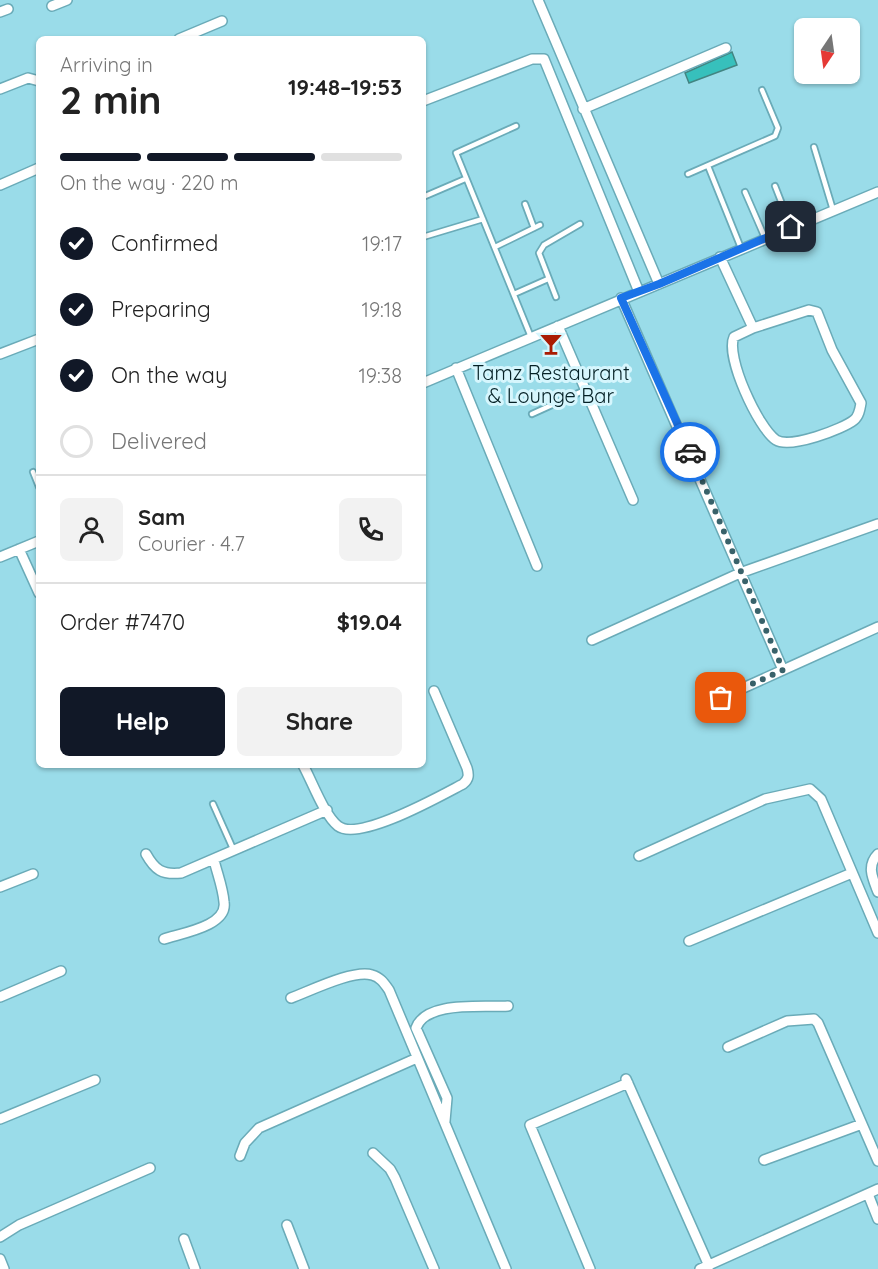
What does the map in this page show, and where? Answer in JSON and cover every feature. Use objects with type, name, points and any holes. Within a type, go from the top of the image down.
[{"type":"street","points":[[52,6],[67,0]]},
{"type":"street","points":[[538,0],[659,284]]},
{"type":"street","points":[[186,36],[222,21]]},
{"type":"street","points":[[583,109],[726,48]]},
{"type":"street","points":[[426,100],[532,59],[544,59],[639,292]]},
{"type":"street","points":[[0,89],[28,78],[36,80]]},
{"type":"street","points":[[0,185],[36,169]]},
{"type":"street","points":[[426,382],[878,192]]},
{"type":"street","points":[[720,257],[753,328]]},
{"type":"street","points":[[621,298],[728,539],[740,573],[783,670]]},
{"type":"street","points":[[808,310],[818,312],[832,350],[861,403],[855,420],[808,440],[789,444],[777,441],[766,430],[743,387],[731,348],[734,337],[753,328],[808,310]]},
{"type":"street","points":[[558,326],[633,500]]},
{"type":"street","points":[[0,354],[36,340]]},
{"type":"street","points":[[456,369],[537,566]]},
{"type":"street","points":[[592,640],[740,573],[878,524]]},
{"type":"street","points":[[0,557],[36,543]]},
{"type":"street","points":[[19,549],[36,586]]},
{"type":"street","points":[[701,707],[878,627]]},
{"type":"street","points":[[305,768],[337,826],[348,831],[361,830],[428,802],[467,781],[467,768],[434,691]]},
{"type":"street","points":[[639,856],[765,799],[810,789],[821,799],[878,933]]},
{"type":"street","points":[[146,854],[154,868],[168,874],[181,873],[327,810]]},
{"type":"street","points":[[878,854],[871,865],[871,875],[878,892]]},
{"type":"street","points":[[164,939],[213,923],[220,917],[225,902],[214,860]]},
{"type":"street","points":[[689,941],[852,873]]},
{"type":"street","points":[[0,887],[33,874]]},
{"type":"street","points":[[0,997],[61,971]]},
{"type":"street","points":[[291,998],[350,976],[370,974],[381,979],[389,990],[506,1269]]},
{"type":"street","points":[[445,1124],[447,1098],[416,1028],[418,1021],[428,1014],[443,1009],[463,1006],[508,1006]]},
{"type":"street","points":[[728,1047],[787,1021],[814,1019],[818,1023],[878,1161]]},
{"type":"street","points":[[240,1156],[245,1143],[259,1128],[417,1058]]},
{"type":"street","points":[[0,1119],[95,1080]]},
{"type":"street","points":[[590,1269],[530,1125],[626,1081],[704,1267],[878,1189]]},
{"type":"street","points":[[764,1160],[862,1124]]},
{"type":"street","points":[[373,1153],[390,1169],[434,1269]]},
{"type":"street","points":[[0,1237],[19,1225],[150,1168]]},
{"type":"street","points":[[868,1194],[878,1219]]},
{"type":"street","points":[[287,1225],[303,1269]]},
{"type":"street","points":[[184,1239],[195,1269]]},
{"type":"street","points":[[0,1259],[4,1269]]},
{"type":"lane","points":[[688,174],[775,136],[778,128],[762,90]]},
{"type":"lane","points":[[516,126],[456,153],[531,337]]},
{"type":"lane","points":[[814,147],[833,210]]},
{"type":"lane","points":[[708,166],[741,248]]},
{"type":"lane","points":[[426,196],[465,179]]},
{"type":"lane","points":[[775,186],[791,227]]},
{"type":"lane","points":[[745,192],[765,238]]},
{"type":"lane","points":[[525,204],[534,228]]},
{"type":"lane","points":[[426,236],[483,219]]},
{"type":"lane","points":[[556,297],[539,253],[544,245],[580,224]]},
{"type":"lane","points":[[495,247],[540,225]]},
{"type":"lane","points":[[514,294],[548,279]]},
{"type":"lane","points":[[531,414],[585,390]]},
{"type":"lane","points":[[33,472],[36,480]]},
{"type":"lane","points":[[213,804],[234,851]]},
{"type":"building","points":[[732,52],[737,65],[689,83],[685,73]]},
{"type":"way so far","points":[[690,452],[783,670],[721,698]]},
{"type":"place","name":"Tamz Restaurant & Lounge Bar","points":[[551,344]]},
{"type":"route","points":[[690,452],[621,298],[791,227]]}]
